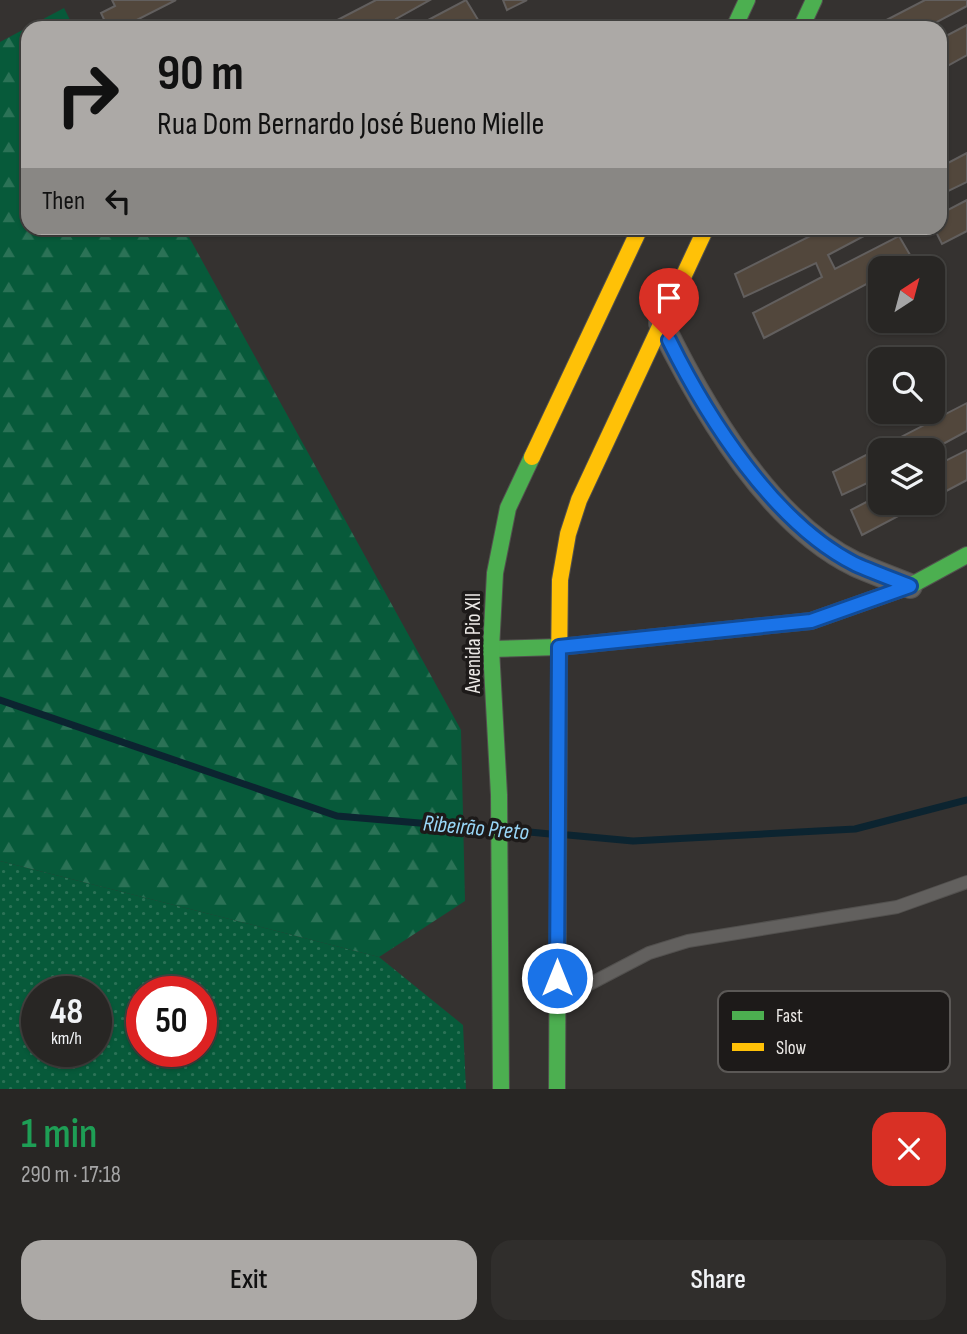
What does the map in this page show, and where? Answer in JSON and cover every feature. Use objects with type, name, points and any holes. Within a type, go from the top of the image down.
[{"type":"main road","points":[[737,21],[747,0]]},
{"type":"main road","points":[[804,21],[814,0]]},
{"type":"main road","name":"Avenida Pio XII","points":[[501,1089],[499,795],[491,649],[495,573],[508,508],[637,235]]},
{"type":"main road","points":[[556,1089],[560,580],[575,512],[703,235]]},
{"type":"main road","points":[[491,649],[559,647],[811,621],[910,586],[967,555]]},
{"type":"street","points":[[661,323],[707,409],[767,493],[813,536],[854,563],[910,586]]},
{"type":"lane","points":[[557,1001],[649,953],[688,941],[897,907],[967,882]]},
{"type":"green space","points":[[64,8],[70,21],[40,21]]},
{"type":"green space","points":[[21,31],[21,235],[188,235],[461,730],[465,901],[379,957],[0,861],[0,42]]},
{"type":"green space","points":[[0,861],[379,957],[463,1025],[466,1089],[0,1089]]},
{"type":"building","points":[[112,0],[176,0],[135,21],[105,21],[101,13],[115,6]]},
{"type":"building","points":[[376,0],[430,0],[396,19],[397,21],[336,21]]},
{"type":"building","points":[[466,0],[479,21],[426,21]]},
{"type":"building","points":[[503,0],[527,0],[507,10]]},
{"type":"building","points":[[925,0],[967,0],[967,6],[939,21],[884,21]]},
{"type":"building","points":[[967,25],[967,55],[947,66],[947,35]]},
{"type":"building","points":[[967,153],[967,182],[947,192],[947,163]]},
{"type":"building","points":[[967,200],[967,231],[942,244],[938,235],[947,235],[947,210]]},
{"type":"building","points":[[812,235],[866,235],[828,255],[835,269],[899,236],[911,256],[868,256],[868,283],[764,338],[753,313],[822,277],[816,263],[744,297],[735,274]]},
{"type":"building","points":[[967,403],[967,431],[945,443],[945,438],[899,438],[926,424],[945,424],[945,414]]},
{"type":"building","points":[[967,450],[967,480],[945,492],[945,461]]},
{"type":"building","points":[[868,454],[868,483],[842,495],[833,472]]},
{"type":"building","points":[[868,501],[868,515],[900,515],[862,535],[851,510]]},
{"type":"waterway","name":"Ribeirão Preto","points":[[0,700],[337,816],[490,829]]},
{"type":"waterway","name":"Ribeirão Preto","points":[[568,835],[633,841],[855,829],[967,800]]},
{"type":"waterway","name":"Ribeirão Preto","points":[[509,830],[550,834]]},
{"type":"traffic: fast","points":[[737,21],[747,0]]},
{"type":"traffic: fast","points":[[804,21],[814,0]]},
{"type":"traffic: fast","points":[[501,1089],[499,795],[491,649],[495,573],[508,508],[532,457]]},
{"type":"traffic: fast","points":[[491,649],[559,647],[811,621],[910,586],[967,555]]},
{"type":"traffic: fast","points":[[557,1089],[559,667]]},
{"type":"traffic: slow","points":[[532,457],[637,235]]},
{"type":"traffic: slow","points":[[559,667],[560,580],[568,534],[579,500],[703,235]]},
{"type":"route","points":[[557,978],[559,647],[811,621],[910,586],[854,563],[813,536],[767,493],[707,409],[669,340]]}]
